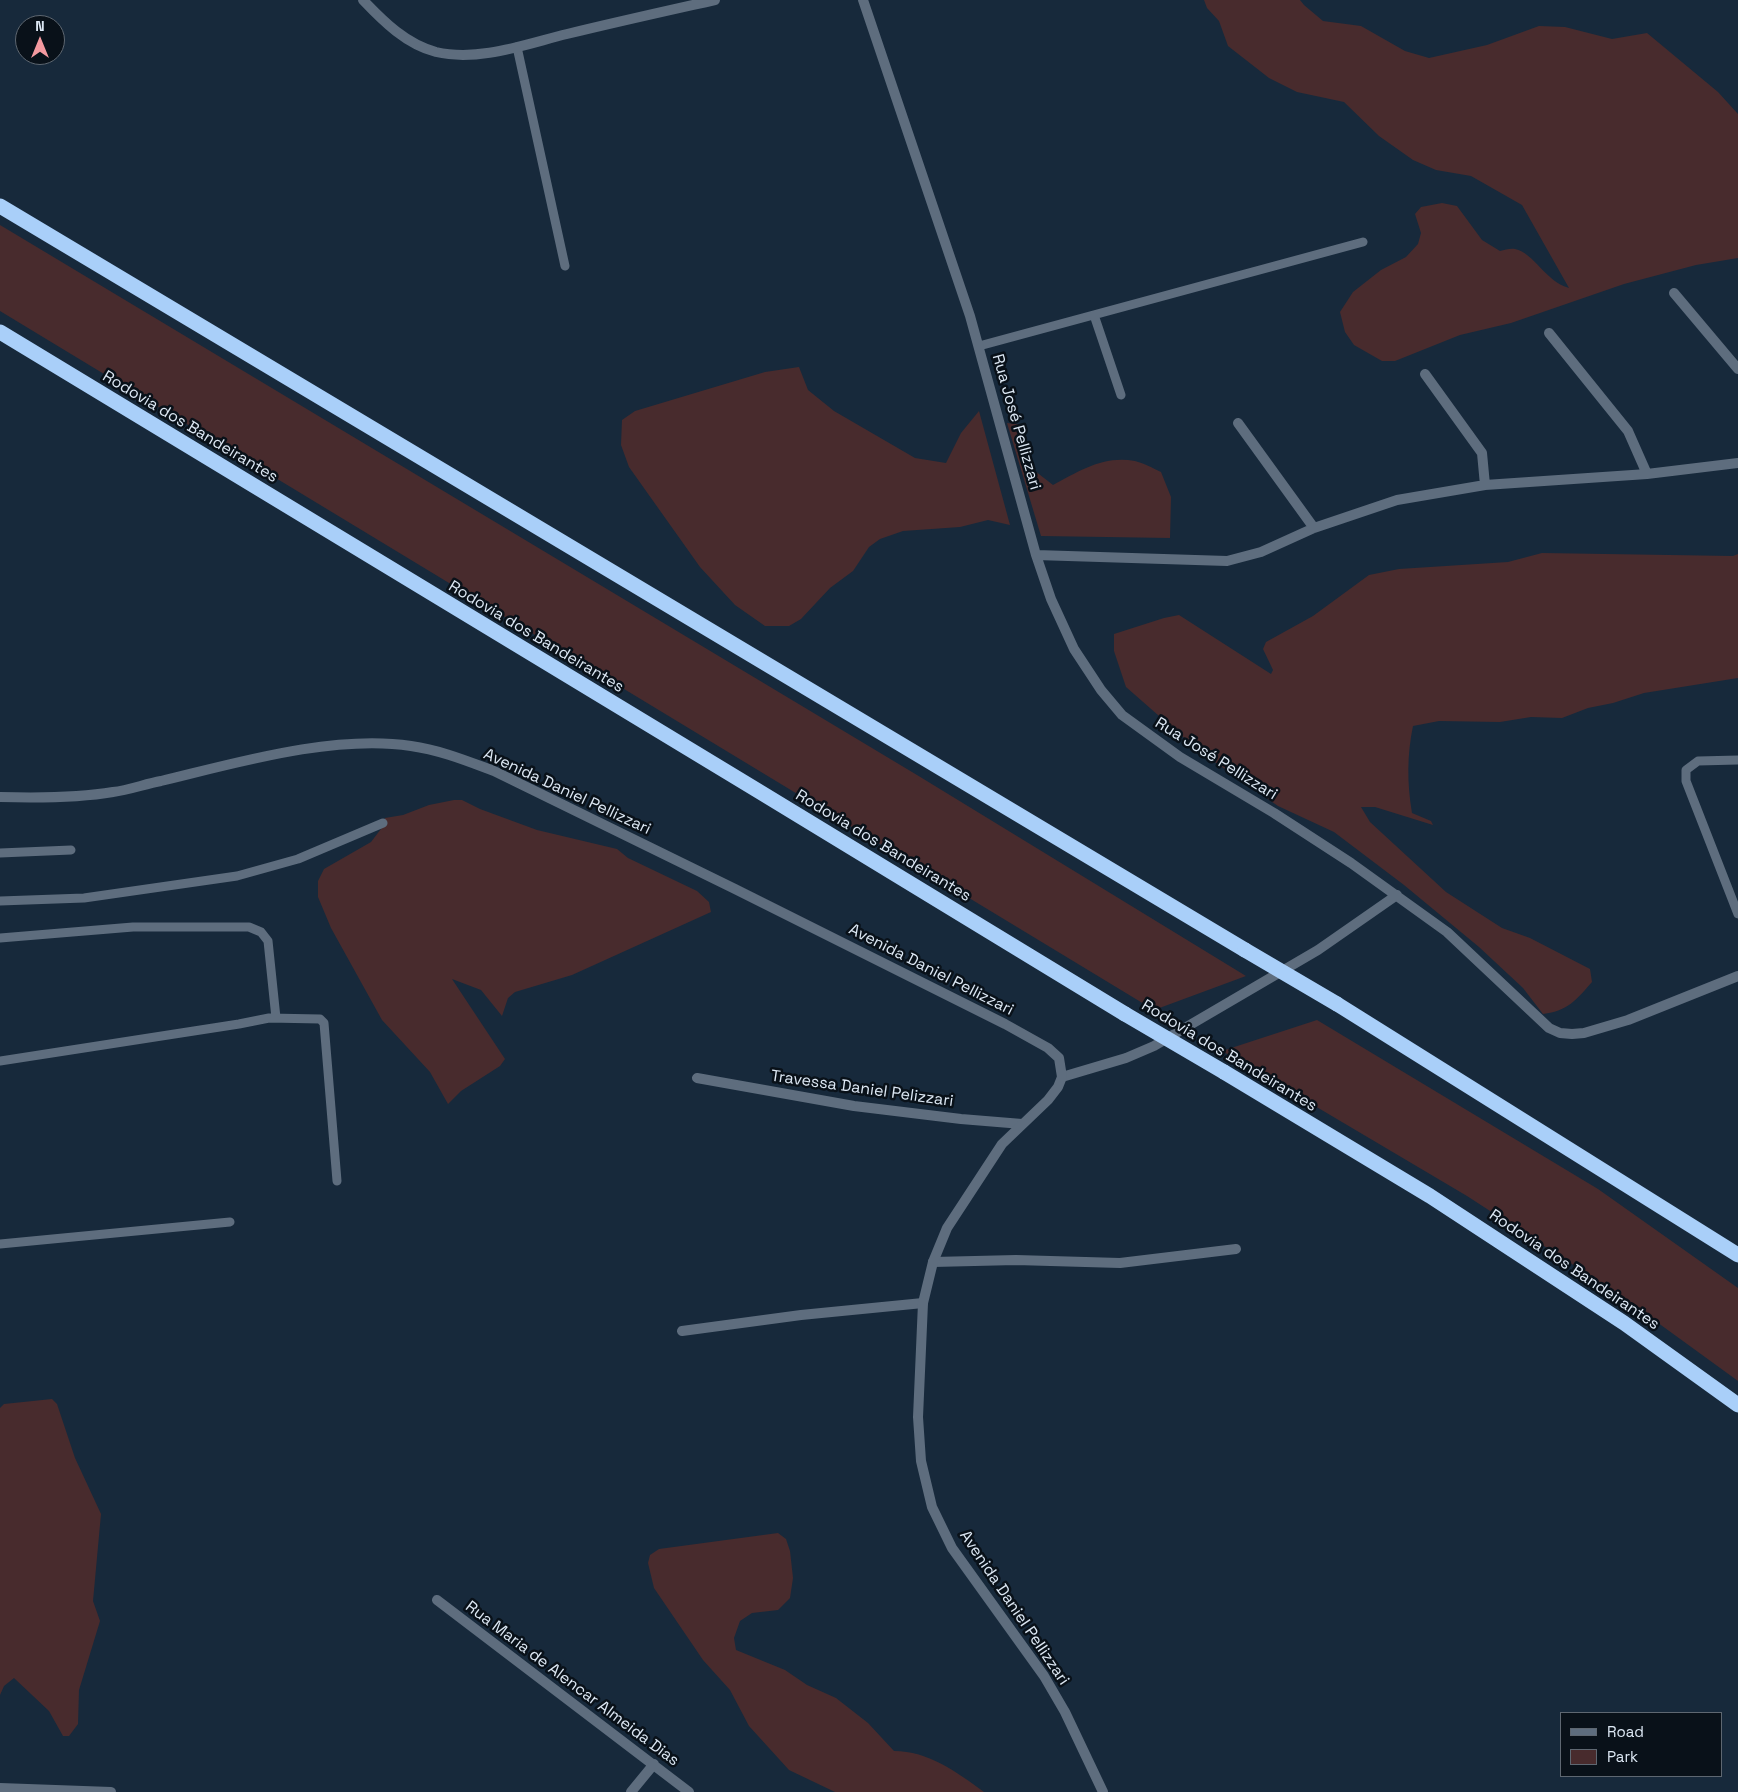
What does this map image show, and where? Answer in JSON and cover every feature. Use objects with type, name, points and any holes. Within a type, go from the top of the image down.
[{"type":"highway","points":[[0,206],[1337,1004],[1738,1255]]},
{"type":"highway","name":"Rodovia dos Bandeirantes","points":[[0,332],[1438,1202],[1624,1323],[1738,1405]]},
{"type":"street","points":[[363,0],[386,24],[416,44],[436,52],[456,55],[517,47],[565,34],[715,0]]},
{"type":"street","name":"Rua José Pellizzari","points":[[863,0],[970,316],[1036,555],[1051,599],[1074,649],[1100,690],[1122,715],[1180,757],[1274,813],[1397,895],[1447,932],[1549,1028],[1560,1033],[1584,1033],[1628,1020],[1738,976]]},
{"type":"street","points":[[1674,293],[1738,369]]},
{"type":"street","points":[[1549,333],[1628,431],[1647,474]]},
{"type":"street","points":[[1425,374],[1482,453],[1485,485]]},
{"type":"street","points":[[1238,423],[1314,528]]},
{"type":"street","points":[[1036,555],[1227,561],[1261,552],[1314,528],[1397,500],[1485,485],[1647,474],[1738,463]]},
{"type":"street","name":"Avenida Daniel Pellizzari","points":[[0,797],[32,798],[113,792],[298,750],[360,743],[410,745],[454,755],[494,771],[1005,1024],[1048,1048],[1059,1058],[1062,1077],[1058,1087],[1048,1100],[1002,1144],[948,1228],[933,1262],[923,1303],[918,1417],[921,1462],[932,1507],[952,1548],[1044,1676],[1065,1712],[1103,1792]]},
{"type":"street","points":[[1062,1077],[1126,1058],[1154,1046],[1318,950],[1397,895]]},
{"type":"street","name":"Travessa Daniel Pelizzari","points":[[697,1078],[854,1106],[961,1119],[1022,1124]]},
{"type":"street","points":[[933,1262],[1016,1260],[1120,1263],[1236,1249]]},
{"type":"street","points":[[682,1330],[801,1315],[923,1303]]},
{"type":"street","name":"Rua Maria de Alencar Almeida Dias","points":[[437,1600],[689,1792]]},
{"type":"street","points":[[631,1792],[654,1764]]},
{"type":"street","points":[[0,1788],[111,1792]]},
{"type":"lane","points":[[517,47],[565,266]]},
{"type":"lane","points":[[979,346],[1363,242]]},
{"type":"lane","points":[[1094,315],[1121,395]]},
{"type":"lane","points":[[1738,760],[1698,761],[1686,770],[1686,781],[1738,914]]},
{"type":"lane","points":[[0,901],[84,898],[237,876],[298,859],[383,823]]},
{"type":"lane","points":[[0,853],[71,850]]},
{"type":"lane","points":[[0,938],[133,928],[249,927],[261,932],[268,941],[276,1018]]},
{"type":"lane","points":[[0,1061],[276,1018],[320,1019],[324,1023],[337,1181]]},
{"type":"lane","points":[[0,1244],[230,1222]]},
{"type":"green space","points":[[1204,0],[1300,0],[1323,21],[1361,26],[1405,51],[1429,58],[1487,45],[1539,26],[1565,27],[1612,39],[1647,33],[1718,92],[1738,114],[1738,258],[1696,265],[1624,284],[1511,323],[1460,335],[1395,361],[1382,361],[1354,345],[1345,332],[1340,312],[1353,292],[1381,270],[1406,257],[1418,244],[1421,233],[1415,214],[1421,207],[1442,203],[1457,206],[1482,240],[1500,251],[1513,249],[1522,252],[1554,280],[1569,288],[1522,205],[1471,176],[1436,170],[1413,160],[1379,136],[1344,102],[1297,92],[1269,78],[1228,46],[1219,21],[1207,8]]},
{"type":"green space","points":[[0,225],[917,775],[1246,976],[1154,1010],[0,311]]},
{"type":"green space","points":[[799,367],[808,390],[834,411],[915,458],[946,463],[961,433],[979,411],[1010,525],[988,520],[960,527],[903,531],[880,539],[869,547],[853,571],[830,588],[801,619],[789,626],[765,626],[735,605],[700,567],[629,467],[621,445],[622,420],[635,411],[765,372]]},
{"type":"green space","points":[[1007,423],[1023,425],[1035,471],[1053,485],[1072,474],[1102,462],[1113,460],[1135,461],[1161,472],[1171,497],[1170,538],[1041,536]]},
{"type":"green space","points":[[1542,553],[1733,556],[1738,554],[1738,678],[1644,693],[1613,703],[1588,708],[1562,718],[1531,717],[1500,722],[1439,721],[1413,726],[1408,769],[1412,813],[1431,821],[1433,825],[1375,807],[1361,807],[1370,822],[1446,892],[1502,928],[1530,938],[1590,969],[1592,982],[1571,1004],[1552,1013],[1543,1014],[1523,988],[1479,947],[1404,885],[1334,832],[1278,806],[1199,751],[1126,687],[1114,651],[1114,634],[1179,615],[1271,674],[1273,670],[1263,649],[1266,642],[1313,616],[1369,575],[1399,569],[1508,562]]},
{"type":"green space","points":[[462,800],[480,809],[537,830],[617,849],[628,858],[697,891],[709,902],[711,912],[572,975],[515,992],[508,998],[502,1016],[481,990],[452,979],[505,1059],[500,1066],[461,1091],[448,1104],[430,1072],[382,1020],[331,928],[318,897],[318,881],[324,869],[371,842],[384,825],[385,818],[403,815],[429,805]]},
{"type":"green space","points":[[1317,1020],[1598,1189],[1738,1288],[1738,1381],[1621,1296],[1467,1196],[1222,1051]]},
{"type":"green space","points":[[52,1399],[57,1404],[75,1458],[101,1514],[93,1601],[100,1621],[79,1690],[78,1724],[69,1736],[63,1736],[49,1711],[14,1678],[4,1686],[0,1695],[0,1408],[4,1404]]},
{"type":"green space","points":[[778,1533],[786,1539],[790,1551],[793,1578],[790,1598],[778,1610],[752,1613],[740,1621],[734,1638],[736,1650],[785,1670],[807,1685],[836,1698],[868,1723],[894,1751],[919,1755],[942,1764],[984,1792],[835,1792],[789,1770],[749,1726],[730,1690],[703,1660],[654,1588],[648,1563],[650,1555],[659,1549]]}]
